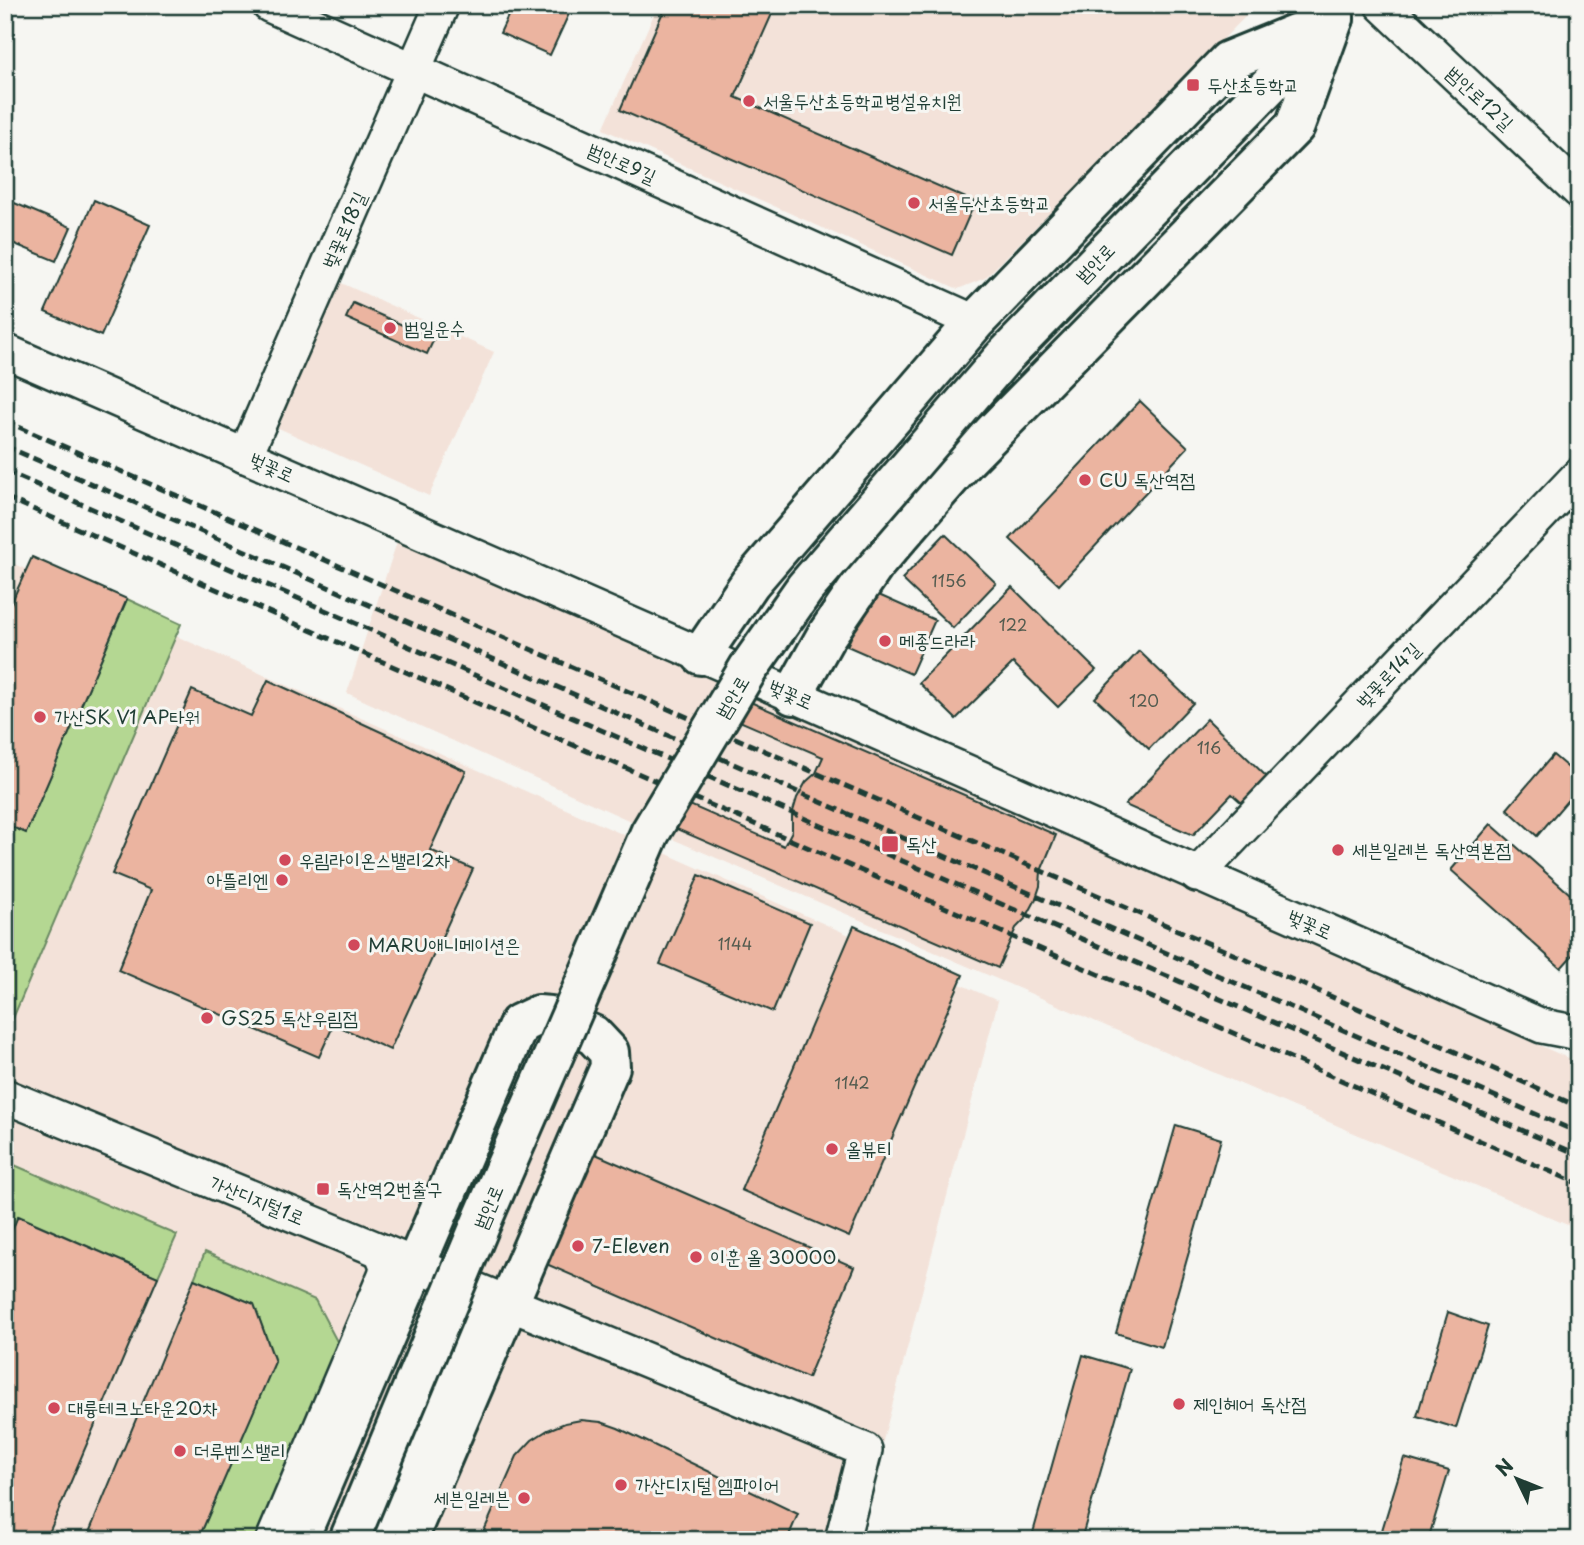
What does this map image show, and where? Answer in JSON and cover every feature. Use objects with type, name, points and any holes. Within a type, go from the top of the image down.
[{"type":"main road","points":[[701,655],[750,583],[975,321],[1228,61],[1340,12]]},
{"type":"main road","points":[[793,695],[826,636],[876,563],[966,460],[1295,126],[1340,12]]},
{"type":"main road","name":"범안로","points":[[349,1540],[484,1216],[650,833],[748,669],[806,588],[1003,358],[1340,12]]},
{"type":"main road","points":[[298,1540],[366,1380],[397,1258],[519,1024],[538,1015],[550,1016],[593,1035],[609,1052],[610,1067],[407,1540]]},
{"type":"street","name":"범안로9길","points":[[269,5],[975,321]]},
{"type":"street","name":"벚꽃로18길","points":[[245,456],[442,5]]},
{"type":"street","name":"범안로12길","points":[[1382,5],[1579,191]]},
{"type":"street","name":"벚꽃로","points":[[5,351],[1542,1026],[1579,1033]]},
{"type":"street","name":"벚꽃로14길","points":[[1197,874],[1579,475]]},
{"type":"street","name":"가산디지털1로","points":[[5,1096],[509,1303]]},
{"type":"street","points":[[274,1540],[387,1266],[397,1258],[410,1312],[404,1337],[316,1540]]},
{"type":"street","points":[[378,1540],[471,1321],[475,1305],[470,1287]]},
{"type":"street","points":[[509,1303],[865,1450],[842,1540]]},
{"type":"shaded area","name":"서울두산초등학교","points":[[658,5],[1257,5],[985,278],[958,289],[603,129]]},
{"type":"shaded area","points":[[339,282],[494,352],[429,496],[274,426]]},
{"type":"shaded area","points":[[397,542],[820,722],[1579,1063],[1579,1230],[626,819],[347,693]]},
{"type":"shaded area","points":[[5,560],[998,1001],[857,1540],[5,1540]]},
{"type":"green space","points":[[127,599],[181,624],[5,1037],[5,824],[26,833]]},
{"type":"green space","points":[[5,1161],[177,1235],[158,1277],[19,1216],[5,1246]]},
{"type":"green space","points":[[205,1252],[315,1300],[341,1349],[258,1540],[198,1540],[275,1361],[254,1304],[194,1279]]},
{"type":"building","points":[[513,5],[573,5],[550,55],[500,33]]},
{"type":"building","points":[[666,5],[776,5],[735,97],[975,202],[952,255],[620,110]]},
{"type":"building","points":[[5,199],[71,227],[56,261],[5,240]]},
{"type":"building","points":[[94,200],[150,225],[101,336],[45,312]]},
{"type":"building","name":"범일운수","points":[[353,303],[434,339],[427,354],[346,318]]},
{"type":"building","points":[[1140,401],[1188,447],[1059,585],[1010,539]]},
{"type":"building","points":[[945,534],[996,583],[953,628],[902,579]]},
{"type":"building","name":"가산SK V1 AP타워","points":[[32,557],[127,599],[26,833],[5,824],[5,609],[8,610]]},
{"type":"building","points":[[1012,587],[1096,670],[1058,707],[1013,663],[956,719],[919,683]]},
{"type":"building","points":[[872,592],[935,620],[911,674],[847,646]]},
{"type":"building","points":[[1139,651],[1193,703],[1149,749],[1095,698]]},
{"type":"building","name":"우림라이온스밸리2차","points":[[268,680],[466,771],[430,850],[473,869],[390,1050],[334,1024],[319,1057],[118,970],[151,890],[112,874],[192,690],[251,716]]},
{"type":"building","points":[[716,687],[1056,835],[1041,871],[1035,901],[1026,918],[1016,928],[998,968],[642,814],[653,789],[784,846],[792,831],[792,815],[797,798],[806,782],[816,773],[823,757],[707,707]]},
{"type":"building","points":[[1207,719],[1268,778],[1243,804],[1232,794],[1193,835],[1125,805]]},
{"type":"building","points":[[1553,755],[1579,777],[1579,787],[1537,836],[1507,809]]},
{"type":"building","points":[[1491,824],[1579,902],[1579,948],[1561,968],[1451,870]]},
{"type":"building","points":[[699,875],[810,923],[773,1012],[660,964]]},
{"type":"building","points":[[854,926],[963,975],[849,1237],[741,1190]]},
{"type":"building","points":[[1176,1125],[1221,1139],[1162,1347],[1116,1333]]},
{"type":"building","points":[[591,1152],[854,1267],[808,1378],[544,1263]]},
{"type":"building","name":"대륭테크노타운20차","points":[[18,1216],[158,1277],[46,1540],[5,1540],[5,1246]]},
{"type":"building","name":"더루벤스밸리","points":[[194,1279],[254,1304],[275,1362],[198,1540],[86,1540]]},
{"type":"building","points":[[1448,1312],[1488,1326],[1456,1428],[1417,1416]]},
{"type":"building","points":[[1083,1355],[1130,1369],[1081,1540],[1031,1540]]},
{"type":"building","name":"가산디지털 엠파이어","points":[[581,1420],[601,1422],[618,1428],[798,1514],[787,1540],[480,1540],[517,1456],[532,1440],[548,1430]]},
{"type":"building","points":[[1404,1458],[1449,1471],[1428,1540],[1379,1540]]},
{"type":"railway","points":[[5,421],[1355,1007],[1579,1107]]},
{"type":"railway","points":[[5,446],[1579,1133]]},
{"type":"railway","points":[[5,471],[1579,1155]]},
{"type":"railway","points":[[5,497],[1579,1184]]},
{"type":"place","name":"두산초등학교","points":[[1193,85]]},
{"type":"place","name":"서울두산초등학교병설유치원","points":[[749,101]]},
{"type":"place","name":"서울두산초등학교","points":[[914,203]]},
{"type":"place","name":"범일운수","points":[[390,328]]},
{"type":"place","name":"CU 독산역점","points":[[1085,480]]},
{"type":"place","name":"메종드라라","points":[[885,641]]},
{"type":"place","name":"가산SK V1 AP타워","points":[[40,717]]},
{"type":"place","name":"독산","points":[[890,844]]},
{"type":"place","name":"세븐일레븐 독산역본점","points":[[1338,850]]},
{"type":"place","name":"우림라이온스밸리2차","points":[[285,860]]},
{"type":"place","name":"아뜰리엔","points":[[282,880]]},
{"type":"place","name":"MARU애니메이션은","points":[[354,945]]},
{"type":"place","name":"GS25 독산우림점","points":[[207,1018]]},
{"type":"place","name":"올뷰티","points":[[832,1149]]},
{"type":"place","name":"독산역2번출구","points":[[323,1189]]},
{"type":"place","name":"7-Eleven","points":[[578,1246]]},
{"type":"place","name":"이훈 올 30000","points":[[696,1257]]},
{"type":"place","name":"제인헤어 독산점","points":[[1179,1404]]},
{"type":"place","name":"대륭테크노타운20차","points":[[54,1408]]},
{"type":"place","name":"더루벤스밸리","points":[[180,1451]]},
{"type":"place","name":"가산디지털 엠파이어","points":[[621,1485]]},
{"type":"place","name":"세븐일레븐","points":[[524,1498]]}]
